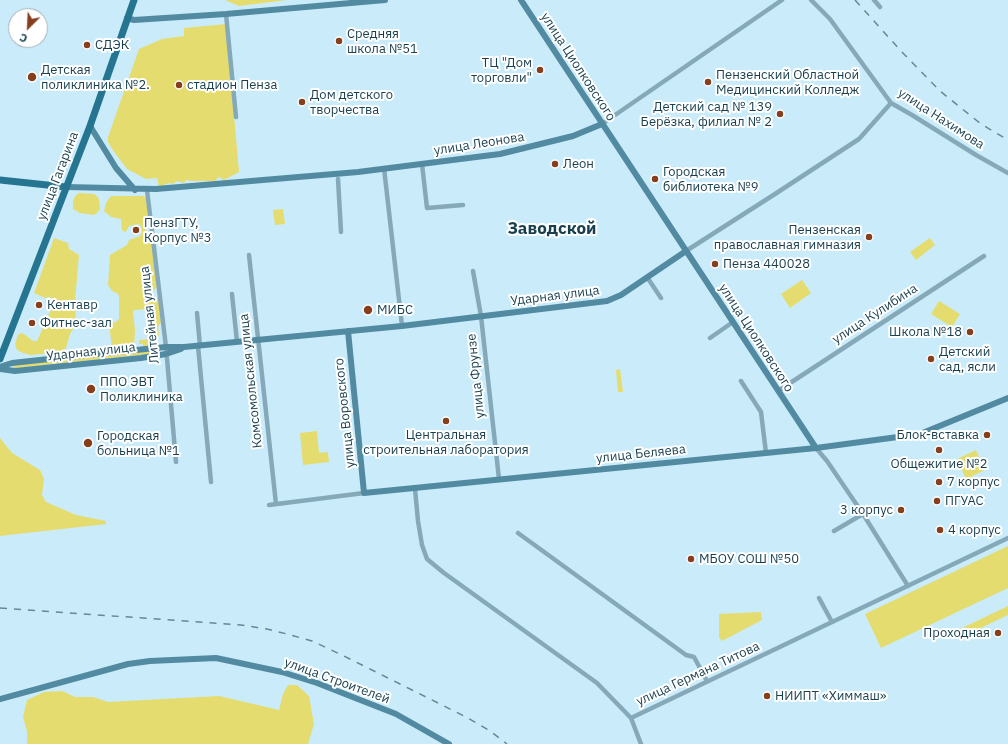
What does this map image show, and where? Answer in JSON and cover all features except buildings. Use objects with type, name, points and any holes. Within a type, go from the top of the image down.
[{"type":"main road","name":"улица Гагарина","points":[[0,359],[25,290],[90,126],[134,0]]},
{"type":"main road","points":[[127,18],[134,20],[226,14],[385,0]]},
{"type":"main road","name":"улица Циолковского","points":[[521,0],[816,448]]},
{"type":"main road","name":"улица Леонова","points":[[66,187],[147,190],[261,181],[422,164],[500,154],[573,136],[602,124]]},
{"type":"main road","points":[[90,126],[116,168],[137,190]]},
{"type":"main road","points":[[0,180],[66,187]]},
{"type":"main road","name":"Ударная улица","points":[[8,368],[12,363],[166,347],[199,346],[402,326],[607,301],[621,295],[686,251]]},
{"type":"main road","name":"улица Воровского","points":[[348,331],[364,493]]},
{"type":"main road","name":"Ударная улица","points":[[0,368],[8,368],[15,371],[141,358],[166,354],[184,347]]},
{"type":"main road","name":"улица Беляева","points":[[364,493],[816,448],[920,434],[1008,398]]},
{"type":"main road","name":"улица Строителей","points":[[0,699],[128,664],[150,661],[216,658],[282,672],[317,683],[396,714],[449,744]]},
{"type":"street","name":"улица Леонова","points":[[602,124],[782,0]]},
{"type":"street","name":"улица Нахимова","points":[[811,0],[830,19],[891,103],[1008,173]]},
{"type":"street","points":[[874,0],[880,7]]},
{"type":"street","points":[[226,14],[236,117]]},
{"type":"street","name":"Ударная улица","points":[[686,251],[859,139],[891,103]]},
{"type":"street","points":[[422,164],[427,208],[463,205]]},
{"type":"street","points":[[384,168],[402,326]]},
{"type":"street","points":[[338,178],[342,232]]},
{"type":"street","name":"Литейная улица","points":[[147,190],[166,347],[176,462]]},
{"type":"street","name":"Комсомольская улица","points":[[249,255],[276,504]]},
{"type":"street","name":"улица Кулибина","points":[[778,391],[984,256]]},
{"type":"street","name":"улица Фрунзе","points":[[473,271],[481,316],[499,479]]},
{"type":"street","points":[[647,276],[661,298]]},
{"type":"street","points":[[232,294],[237,342]]},
{"type":"street","points":[[197,313],[210,482]]},
{"type":"street","points":[[710,338],[733,322]]},
{"type":"street","points":[[740,381],[761,412],[766,453]]},
{"type":"street","name":"улица Циолковского","points":[[816,448],[827,461],[863,514],[908,586]]},
{"type":"street","name":"улица Германа Титова","points":[[415,489],[422,545],[427,559],[596,683],[631,718],[1008,538]]},
{"type":"street","name":"улица Беляева","points":[[269,505],[364,493]]},
{"type":"street","points":[[834,531],[863,514]]},
{"type":"street","points":[[518,533],[686,655],[694,658],[707,681]]},
{"type":"street","points":[[818,598],[832,622]]},
{"type":"street","points":[[631,718],[641,744]]},
{"type":"shaded area","points":[[225,0],[287,0],[239,6]]},
{"type":"shaded area","name":"стадион Пенза","points":[[226,24],[239,172],[224,180],[219,177],[215,181],[186,180],[184,183],[177,181],[173,184],[169,183],[159,187],[157,178],[146,179],[127,169],[108,142],[108,137],[139,49],[162,39],[184,36],[184,28]]},
{"type":"shaded area","points":[[79,193],[94,194],[98,197],[100,209],[97,213],[94,215],[80,213],[73,209],[75,196]]},
{"type":"shaded area","points":[[111,196],[144,196],[147,199],[148,220],[145,229],[151,235],[157,287],[148,297],[151,299],[158,298],[161,322],[158,327],[159,335],[150,344],[149,348],[143,349],[143,344],[139,344],[139,340],[150,339],[152,337],[148,309],[134,310],[133,312],[135,330],[134,349],[113,351],[112,349],[109,323],[116,322],[119,319],[119,296],[117,293],[112,291],[108,285],[110,255],[127,245],[129,240],[140,236],[142,233],[141,226],[138,224],[129,226],[126,232],[123,231],[121,219],[111,217],[104,211],[106,203]]},
{"type":"shaded area","points":[[283,209],[285,224],[275,225],[273,210]]},
{"type":"shaded area","points":[[54,238],[68,243],[69,249],[79,255],[75,301],[76,325],[70,334],[66,348],[61,352],[31,355],[17,350],[15,344],[18,335],[21,333],[33,341],[37,341],[54,303],[53,299],[49,297],[45,298],[34,293]]},
{"type":"shaded area","points":[[930,238],[935,245],[916,260],[910,252]]},
{"type":"shaded area","points":[[802,280],[811,293],[790,308],[781,294]]},
{"type":"shaded area","points":[[939,301],[960,314],[952,327],[931,314]]},
{"type":"shaded area","points":[[156,350],[160,351],[158,353],[13,367],[15,365]]},
{"type":"shaded area","points":[[620,369],[623,392],[618,392],[616,370]]},
{"type":"shaded area","points":[[317,431],[319,453],[328,452],[329,462],[303,465],[300,433]]},
{"type":"shaded area","points":[[0,438],[12,453],[40,470],[44,479],[42,495],[46,502],[76,515],[106,521],[106,524],[0,536]]},
{"type":"shaded area","points":[[976,450],[985,470],[966,479],[957,459]]},
{"type":"shaded area","points":[[1008,546],[1008,588],[881,648],[865,614]]},
{"type":"shaded area","points":[[1008,606],[1008,615],[964,636],[960,629]]},
{"type":"shaded area","points":[[761,612],[762,620],[722,641],[719,637],[719,614]]},
{"type":"shaded area","points":[[288,685],[297,685],[309,696],[314,724],[308,744],[27,744],[27,731],[23,717],[27,700],[44,692],[62,691],[75,697],[93,697],[108,702],[219,696],[279,710],[283,694]]},
{"type":"railway","points":[[855,0],[940,91],[981,124],[1008,140]]},
{"type":"railway","points":[[0,608],[241,625],[287,634],[312,641],[344,656],[468,718],[490,731],[507,744]]},
{"type":"place","name":"Средняя школа №51","points":[[339,41]]},
{"type":"place","name":"СДЭК","points":[[87,45]]},
{"type":"place","name":"ТЦ \"Дом торговли\"","points":[[540,70]]},
{"type":"place","name":"Детская поликлиника №2.","points":[[32,77]]},
{"type":"place","name":"Пензенский Областной Медицинский Колледж","points":[[708,82]]},
{"type":"place","name":"стадион Пенза","points":[[179,85]]},
{"type":"place","name":"Дом детского творчества","points":[[302,102]]},
{"type":"place","name":"Детский сад № 139 Берёзка, филиал № 2","points":[[780,114]]},
{"type":"place","name":"Леон","points":[[555,164]]},
{"type":"place","name":"Городская библиотека №9","points":[[655,179]]},
{"type":"place","name":"ПензГТУ, Корпус №3","points":[[136,230]]},
{"type":"place","name":"Пензенская православная гимназия","points":[[869,237]]},
{"type":"place","name":"Пенза 440028","points":[[715,264]]},
{"type":"place","name":"Кентавр","points":[[39,305]]},
{"type":"place","name":"МИБС","points":[[368,310]]},
{"type":"place","name":"Фитнес-зал","points":[[32,323]]},
{"type":"place","name":"Школа №18","points":[[970,332]]},
{"type":"place","name":"Детский сад, ясли","points":[[931,359]]},
{"type":"place","name":"ППО ЭВТ Поликлиника","points":[[91,389]]},
{"type":"place","name":"Центральная строительная лаборатория","points":[[446,421]]},
{"type":"place","name":"Блок-вставка","points":[[987,435]]},
{"type":"place","name":"Городская больница №1","points":[[88,443]]},
{"type":"place","name":"Общежитие №2","points":[[939,450]]},
{"type":"place","name":"7 корпус","points":[[939,482]]},
{"type":"place","name":"ПГУАС","points":[[937,501]]},
{"type":"place","name":"3 корпус","points":[[901,510]]},
{"type":"place","name":"4 корпус","points":[[940,530]]},
{"type":"place","name":"МБОУ СОШ №50","points":[[691,559]]},
{"type":"place","name":"Проходная","points":[[998,633]]},
{"type":"place","name":"НИИПТ «Химмаш»","points":[[767,696]]},
{"type":"district","name":"Заводской","points":[[552,229]]}]
